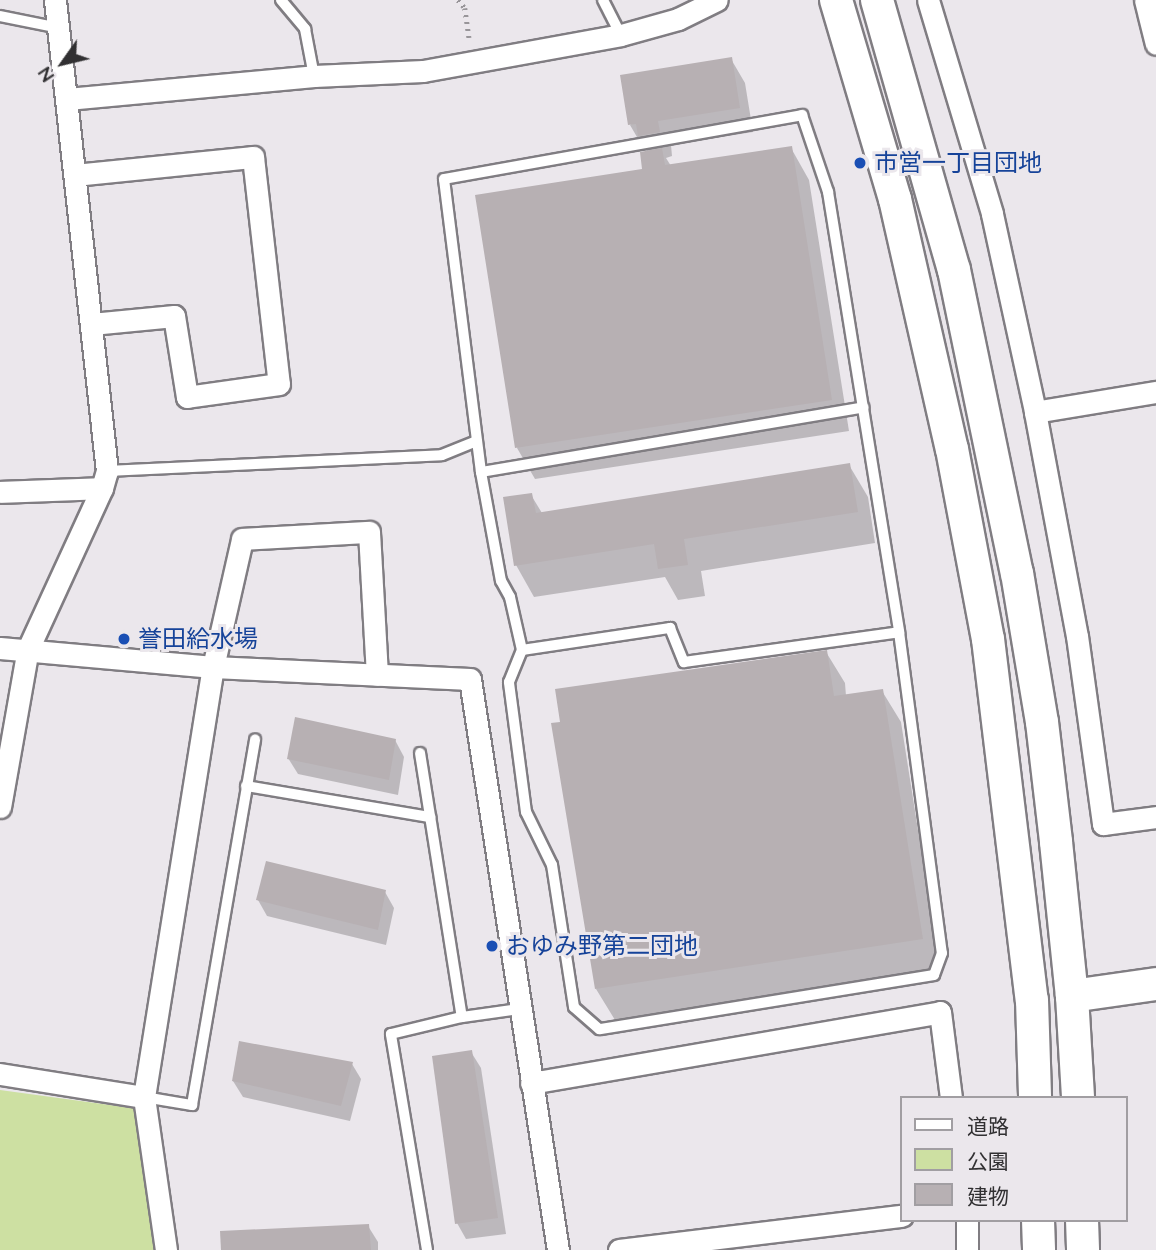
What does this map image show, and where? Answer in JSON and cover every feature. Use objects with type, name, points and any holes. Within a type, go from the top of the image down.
[{"type":"street","points":[[0,807],[28,649],[105,479],[91,324],[55,0]]},
{"type":"street","points":[[67,99],[314,76],[423,71],[621,35],[678,19],[717,0]]},
{"type":"street","points":[[836,0],[895,199],[952,449],[988,639],[1032,1000],[1035,1096]]},
{"type":"street","points":[[877,0],[954,270],[991,438],[1042,722],[1072,996],[1078,1096]]},
{"type":"street","points":[[929,0],[992,214],[1035,412],[1077,636],[1102,824],[1156,817]]},
{"type":"street","points":[[1145,0],[1156,44]]},
{"type":"street","points":[[75,176],[253,157],[279,384],[187,397],[174,316],[91,324]]},
{"type":"street","points":[[1035,412],[1156,392]]},
{"type":"street","points":[[0,492],[105,479]]},
{"type":"street","points":[[166,1250],[144,1097],[213,667],[242,539],[369,533],[377,675]]},
{"type":"street","points":[[0,648],[213,667],[470,679],[558,1250]]},
{"type":"street","points":[[1072,996],[1156,984]]},
{"type":"street","points":[[531,1083],[940,1012],[951,1096]]},
{"type":"street","points":[[0,1074],[144,1097]]},
{"type":"street","points":[[620,1250],[757,1242],[900,1216]]},
{"type":"street","points":[[967,1222],[967,1250]]},
{"type":"street","points":[[1038,1222],[1039,1250]]},
{"type":"street","points":[[1082,1222],[1083,1250]]},
{"type":"lane","points":[[281,0],[305,29],[314,76]]},
{"type":"lane","points":[[603,0],[621,35]]},
{"type":"lane","points":[[0,16],[59,28]]},
{"type":"lane","points":[[802,115],[828,192],[864,407],[899,632],[942,953],[934,975],[599,1029],[574,1007],[552,865],[526,812],[509,682],[522,650],[510,597],[501,582],[481,472],[444,180],[802,115]]},
{"type":"lane","points":[[481,472],[864,407]]},
{"type":"lane","points":[[105,479],[442,454],[476,441]]},
{"type":"lane","points":[[522,650],[670,628],[684,662],[899,632]]},
{"type":"lane","points":[[144,1097],[192,1105],[255,739]]},
{"type":"lane","points":[[420,753],[462,1017]]},
{"type":"lane","points":[[246,786],[430,817]]},
{"type":"lane","points":[[427,1250],[391,1034],[462,1017],[519,1009]]},
{"type":"path","points":[[458,0],[465,8],[472,62]]},
{"type":"green space","points":[[0,1090],[139,1109],[156,1250],[0,1250]]},
{"type":"building","points":[[732,57],[740,108],[658,121],[660,132],[638,136],[636,124],[628,125],[620,75]]},
{"type":"building","points":[[792,146],[832,400],[515,448],[475,195],[642,169],[640,152],[662,148],[665,165]]},
{"type":"building","points":[[850,463],[858,512],[684,539],[688,565],[658,569],[654,544],[514,566],[503,497],[532,493],[536,513]]},
{"type":"building","points":[[827,650],[834,696],[883,689],[923,939],[595,989],[551,723],[560,722],[555,689]]},
{"type":"building","points":[[295,717],[396,739],[389,780],[287,759]]},
{"type":"building","points":[[266,861],[386,890],[378,930],[256,900]]},
{"type":"building","points":[[239,1041],[353,1062],[341,1106],[232,1081]]},
{"type":"building","points":[[472,1050],[498,1218],[455,1224],[432,1056]]},
{"type":"building","points":[[369,1224],[371,1250],[221,1250],[220,1231]]},
{"type":"place","name":"市営一丁目団地","points":[[860,163]]},
{"type":"place","name":"誉田給水場","points":[[124,639]]},
{"type":"place","name":"おゆみ野第二団地","points":[[492,946]]}]
